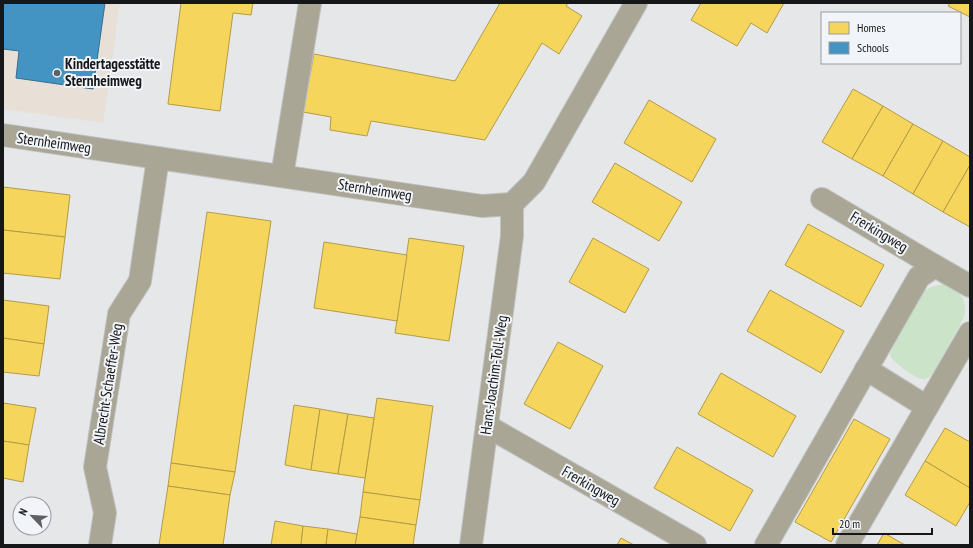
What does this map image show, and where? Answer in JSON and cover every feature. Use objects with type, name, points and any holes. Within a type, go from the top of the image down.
[{"type":"street","points":[[282,176],[310,3]]},
{"type":"street","points":[[512,204],[534,182],[636,3]]},
{"type":"street","name":"Sternheimweg","points":[[3,135],[482,206],[512,204]]},
{"type":"street","name":"Albrecht-Schaeffer-Weg","points":[[100,545],[106,513],[95,467],[119,314],[140,281],[158,158]]},
{"type":"street","name":"Frerkingweg","points":[[822,199],[970,286]]},
{"type":"street","name":"Hans-Joachim-Toll-Weg","points":[[471,545],[512,236],[512,204]]},
{"type":"street","points":[[766,545],[919,277],[936,266]]},
{"type":"street","points":[[847,545],[970,333]]},
{"type":"street","points":[[866,370],[927,407]]},
{"type":"street","name":"Frerkingweg","points":[[487,426],[695,545]]},
{"type":"shaded area","name":"Kindertagesstätte Sternheimweg","points":[[3,3],[120,3],[103,123],[3,109]]},
{"type":"green space","points":[[947,284],[960,294],[964,301],[964,317],[934,374],[926,379],[921,379],[906,371],[890,356],[903,324],[921,294],[929,288]]},
{"type":"building: Homes","points":[[181,3],[253,3],[251,15],[233,13],[220,111],[168,104]]},
{"type":"building: Homes","points":[[500,3],[568,3],[566,6],[582,16],[559,54],[542,43],[485,140],[371,121],[367,136],[330,130],[331,117],[303,112],[314,54],[455,81]]},
{"type":"building: Homes","points":[[701,3],[784,3],[767,33],[751,23],[737,46],[691,20]]},
{"type":"building: Homes","points":[[950,3],[970,3],[970,17],[961,12],[948,6]]},
{"type":"building: Homes","points":[[853,89],[883,106],[852,159],[822,142]]},
{"type":"building: Homes","points":[[649,100],[716,139],[692,182],[624,143]]},
{"type":"building: Homes","points":[[883,106],[913,124],[883,176],[852,159]]},
{"type":"building: Homes","points":[[913,124],[943,141],[913,194],[883,176]]},
{"type":"building: Homes","points":[[943,141],[970,157],[970,165],[943,212],[913,194]]},
{"type":"building: Homes","points":[[615,163],[682,202],[659,241],[592,202]]},
{"type":"building: Homes","points":[[970,165],[970,227],[943,212]]},
{"type":"building: Homes","points":[[3,187],[70,195],[65,237],[3,230]]},
{"type":"building: Homes","points":[[207,212],[271,221],[235,472],[171,463]]},
{"type":"building: Homes","points":[[808,224],[884,265],[861,307],[785,265]]},
{"type":"building: Homes","points":[[3,230],[65,237],[60,279],[3,273]]},
{"type":"building: Homes","points":[[409,238],[464,246],[449,341],[395,333]]},
{"type":"building: Homes","points":[[593,238],[649,269],[625,313],[569,282]]},
{"type":"building: Homes","points":[[324,242],[407,255],[397,321],[314,308]]},
{"type":"building: Homes","points":[[770,290],[844,331],[821,373],[747,331]]},
{"type":"building: Homes","points":[[3,300],[49,306],[44,344],[3,338]]},
{"type":"building: Homes","points":[[3,338],[44,344],[39,376],[3,372]]},
{"type":"building: Homes","points":[[558,342],[603,366],[570,429],[524,404]]},
{"type":"building: Homes","points":[[721,373],[796,416],[773,457],[698,414]]},
{"type":"building: Homes","points":[[377,398],[433,406],[420,500],[363,492]]},
{"type":"building: Homes","points":[[3,403],[36,408],[29,445],[3,441]]},
{"type":"building: Homes","points":[[294,405],[320,409],[311,470],[285,465]]},
{"type":"building: Homes","points":[[320,409],[348,414],[338,474],[311,470]]},
{"type":"building: Homes","points":[[348,414],[374,418],[365,478],[338,474]]},
{"type":"building: Homes","points":[[854,419],[890,439],[831,542],[795,522]]},
{"type":"building: Homes","points":[[945,428],[970,442],[970,488],[925,461]]},
{"type":"building: Homes","points":[[3,441],[29,445],[23,482],[3,478]]},
{"type":"building: Homes","points":[[677,447],[753,490],[730,531],[654,488]]},
{"type":"building: Homes","points":[[925,461],[970,488],[970,502],[956,526],[905,495]]},
{"type":"building: Homes","points":[[171,463],[235,472],[230,495],[168,486]]},
{"type":"building: Homes","points":[[168,486],[230,495],[223,545],[159,545]]},
{"type":"building: Homes","points":[[363,492],[420,500],[416,525],[360,517]]},
{"type":"building: Homes","points":[[360,517],[416,525],[413,545],[355,545]]},
{"type":"building: Homes","points":[[275,521],[303,526],[301,545],[271,545]]},
{"type":"building: Homes","points":[[303,526],[328,529],[326,545],[301,545]]},
{"type":"building: Homes","points":[[328,529],[357,534],[355,545],[326,545]]},
{"type":"building: Homes","points":[[884,533],[905,545],[877,545]]},
{"type":"building: Homes","points":[[621,538],[634,545],[617,545]]},
{"type":"building: Schools","points":[[3,3],[105,3],[93,89],[16,78],[19,51],[3,49]]},
{"type":"place","name":"Kindertagesstätte Sternheimweg","points":[[57,73]]}]
